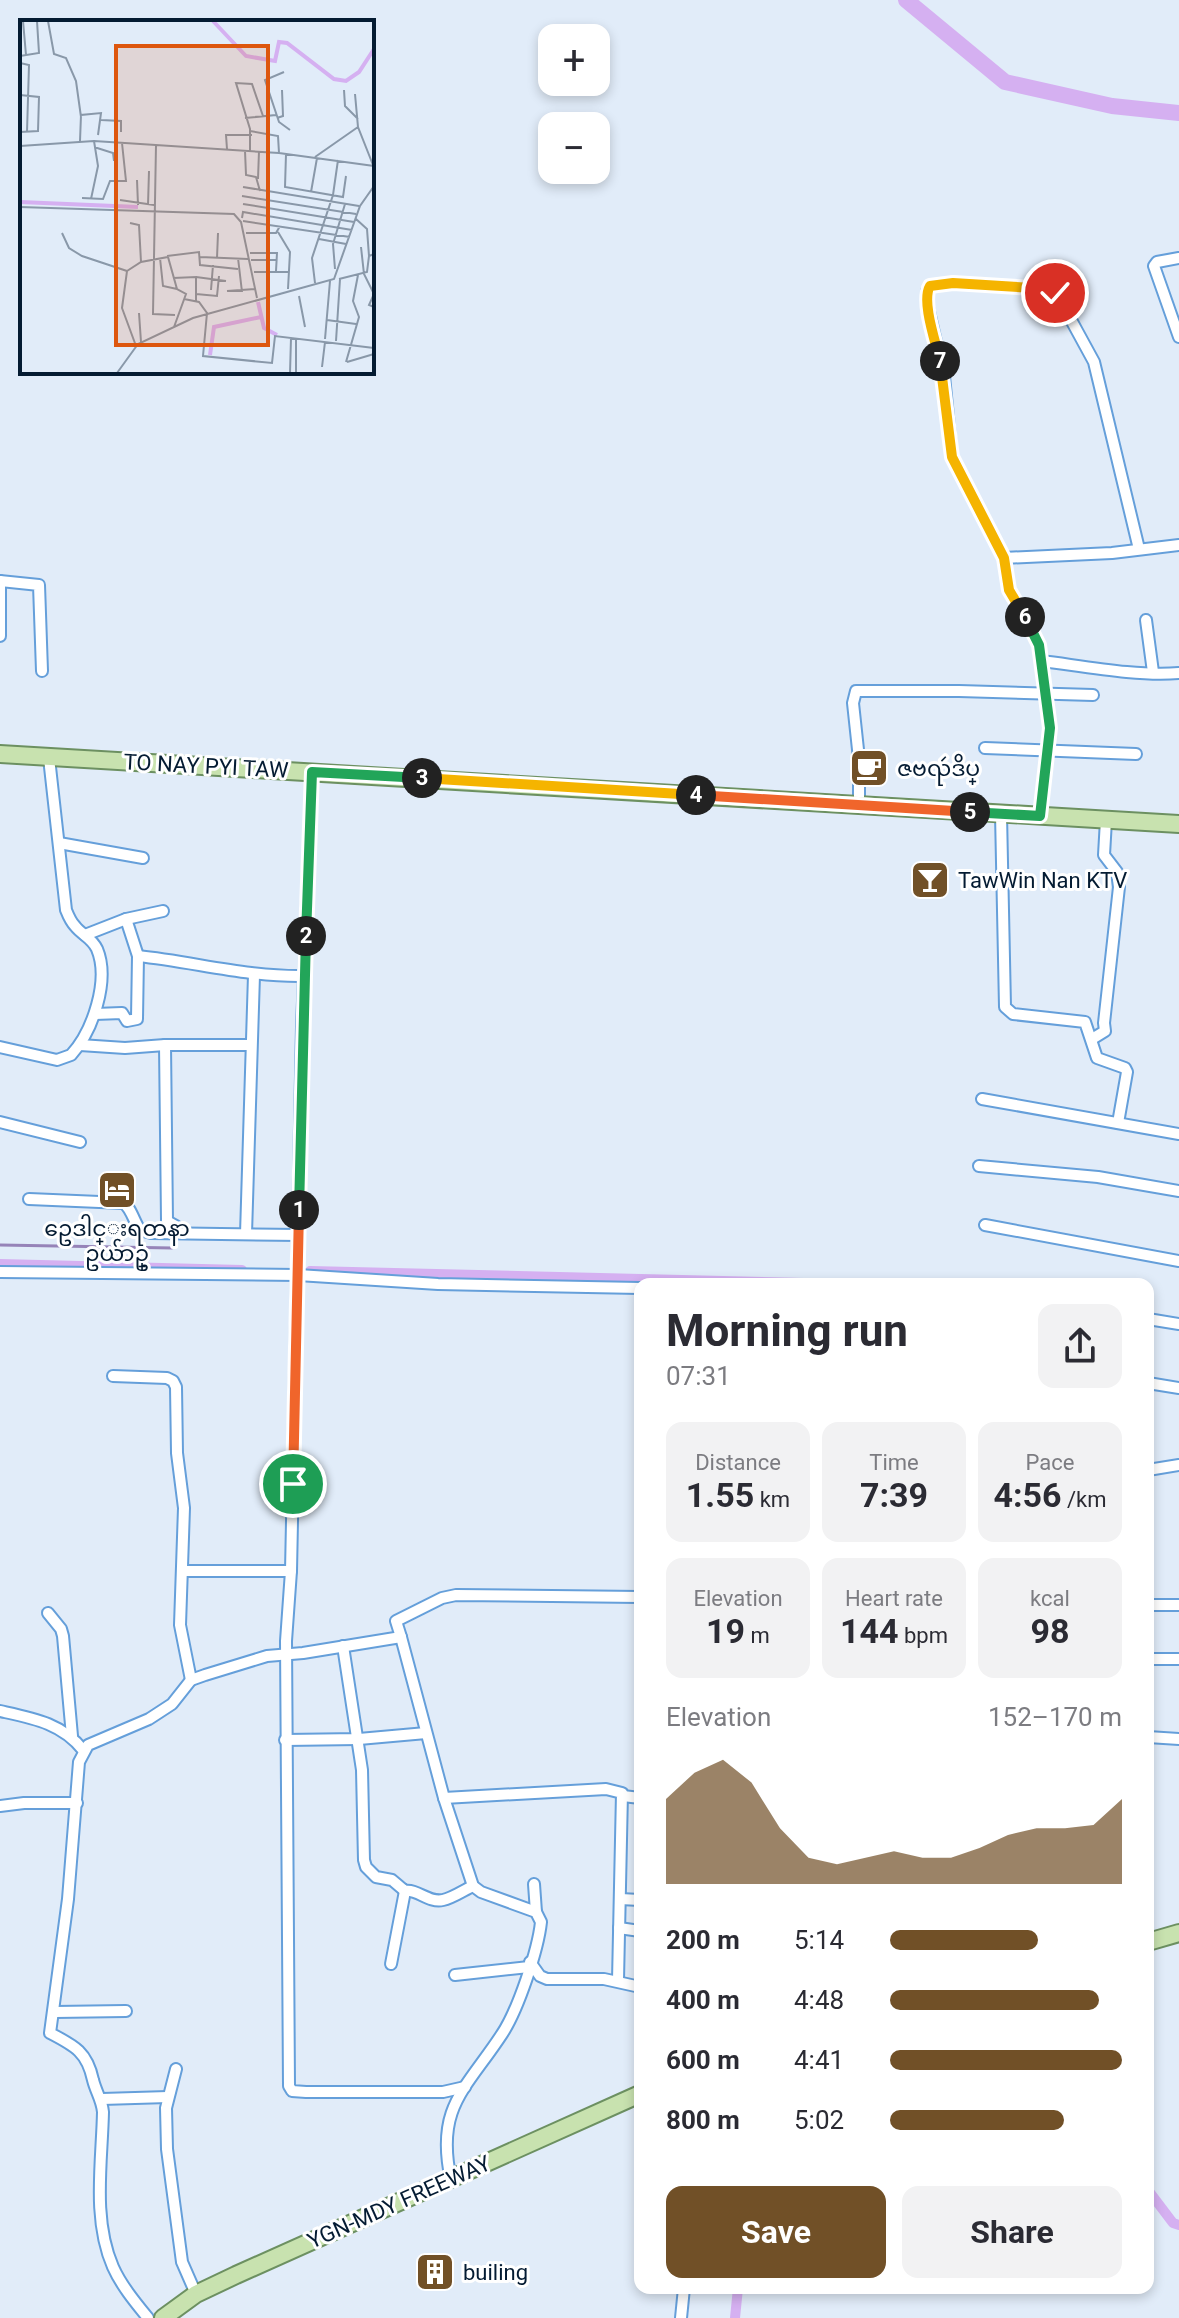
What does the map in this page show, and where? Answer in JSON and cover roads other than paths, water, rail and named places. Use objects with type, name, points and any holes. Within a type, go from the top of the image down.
[{"type":"main road","name":"TO NAY PYI TAW","points":[[0,754],[1179,824]]},
{"type":"main road","points":[[1154,1940],[1179,1933]]},
{"type":"main road","name":"YGN-MDY FREEWAY","points":[[163,2318],[196,2294],[634,2096]]},
{"type":"street","points":[[1179,258],[1157,262],[1154,266],[1179,337]]},
{"type":"street","points":[[1040,816],[1050,728],[1039,645],[1009,590],[1004,558],[952,457],[944,376],[927,303],[930,286],[953,283],[1048,289],[1058,296],[1094,362],[1139,549]]},
{"type":"street","points":[[1004,558],[1112,553],[1179,545]]},
{"type":"street","points":[[0,636],[0,581],[39,585],[42,671]]},
{"type":"street","points":[[1146,620],[1153,672]]},
{"type":"street","points":[[1042,661],[1134,672],[1179,673]]},
{"type":"street","points":[[859,805],[859,759],[853,703],[856,691],[1093,695]]},
{"type":"street","points":[[985,748],[1136,754]]},
{"type":"street","points":[[0,1047],[57,1060],[71,1055],[80,1045],[95,1014],[99,997],[99,958],[95,945],[74,926],[66,910],[49,758]]},
{"type":"street","points":[[312,772],[304,976],[291,1571],[286,1641],[289,2088],[294,2092],[443,2092],[465,2087]]},
{"type":"street","points":[[1001,814],[1005,1007],[1013,1014],[1085,1022],[1097,1058],[1125,1068],[1127,1072],[1118,1123]]},
{"type":"street","points":[[1092,1039],[1105,1031],[1119,887],[1117,872],[1104,855],[1106,820]]},
{"type":"street","points":[[59,843],[143,858]]},
{"type":"street","points":[[85,935],[126,919],[163,911]]},
{"type":"street","points":[[95,1014],[122,1013],[127,1021],[136,1020],[138,956],[126,919]]},
{"type":"street","points":[[138,956],[179,960],[254,975],[304,976]]},
{"type":"street","points":[[246,1234],[254,975]]},
{"type":"street","points":[[80,1045],[125,1048],[250,1045]]},
{"type":"street","points":[[165,1045],[167,1221],[176,1226],[175,1234]]},
{"type":"street","points":[[982,1099],[1179,1134]]},
{"type":"street","points":[[0,1122],[80,1142]]},
{"type":"street","points":[[979,1166],[1098,1177],[1179,1191]]},
{"type":"street","points":[[29,1199],[123,1203],[129,1208],[140,1230],[175,1234],[299,1235]]},
{"type":"street","points":[[985,1225],[1179,1261]]},
{"type":"street","points":[[0,1272],[298,1271],[438,1284],[634,1288]]},
{"type":"street","points":[[1154,1320],[1179,1324]]},
{"type":"street","points":[[113,1376],[167,1378],[176,1387],[177,1453],[184,1508],[181,1638],[191,1680]]},
{"type":"street","points":[[1154,1384],[1179,1388]]},
{"type":"street","points":[[1154,1469],[1179,1465]]},
{"type":"street","points":[[182,1571],[291,1571]]},
{"type":"street","points":[[536,1912],[481,1892],[473,1886],[444,1798],[396,1621],[449,1596],[634,1597]]},
{"type":"street","points":[[1154,1605],[1179,1605]]},
{"type":"street","points":[[48,1613],[63,1636],[72,1736]]},
{"type":"street","points":[[148,2318],[119,2279],[108,2253],[100,2193],[102,2099],[86,2058],[72,2045],[50,2033],[55,2012],[79,1762],[83,1750],[156,1715],[172,1704],[191,1680],[251,1659],[401,1637]]},
{"type":"street","points":[[343,1646],[359,1739],[364,1860],[366,1867],[376,1877],[392,1880],[405,1891]]},
{"type":"street","points":[[1154,1659],[1179,1659]]},
{"type":"street","points":[[0,1711],[43,1721],[72,1736],[83,1750]]},
{"type":"street","points":[[285,1740],[359,1739],[426,1733]]},
{"type":"street","points":[[1154,1737],[1179,1739]]},
{"type":"street","points":[[444,1798],[606,1789],[620,1791],[623,1796],[618,1980]]},
{"type":"street","points":[[623,1796],[634,1797]]},
{"type":"street","points":[[0,1806],[77,1803]]},
{"type":"street","points":[[451,2180],[446,2155],[446,2129],[465,2087],[509,2022],[530,1965],[541,1922],[536,1912],[534,1884]]},
{"type":"street","points":[[405,1891],[408,1889],[439,1900],[473,1886]]},
{"type":"street","points":[[391,1964],[405,1891]]},
{"type":"street","points":[[620,1899],[634,1900]]},
{"type":"street","points":[[619,1928],[634,1930]]},
{"type":"street","points":[[455,1975],[530,1965]]},
{"type":"street","points":[[530,1965],[547,1979],[590,1978],[618,1980],[634,1985]]},
{"type":"street","points":[[55,2012],[126,2011]]},
{"type":"street","points":[[176,2069],[165,2118],[167,2149],[182,2262],[196,2294]]},
{"type":"street","points":[[102,2099],[168,2097]]},
{"type":"street","points":[[681,2318],[683,2294]]},
{"type":"waterway","points":[[906,0],[1005,82],[1112,106],[1179,113]]},
{"type":"waterway","points":[[0,1245],[172,1248]]},
{"type":"waterway","points":[[0,1264],[242,1270]]},
{"type":"waterway","points":[[310,1271],[634,1279]]},
{"type":"waterway","points":[[1154,2198],[1173,2223],[1179,2225]]},
{"type":"waterway","points":[[735,2318],[737,2294]]},
{"type":"place","name":"ဇဗၺဴဒိပ္","points":[[869,768]]},
{"type":"place","name":"TawWin Nan KTV","points":[[930,880]]},
{"type":"place","name":"ဥေဒါင္းရတနာ ဥယ်ာဥ္","points":[[117,1190]]},
{"type":"place","name":"builing","points":[[435,2272]]}]
